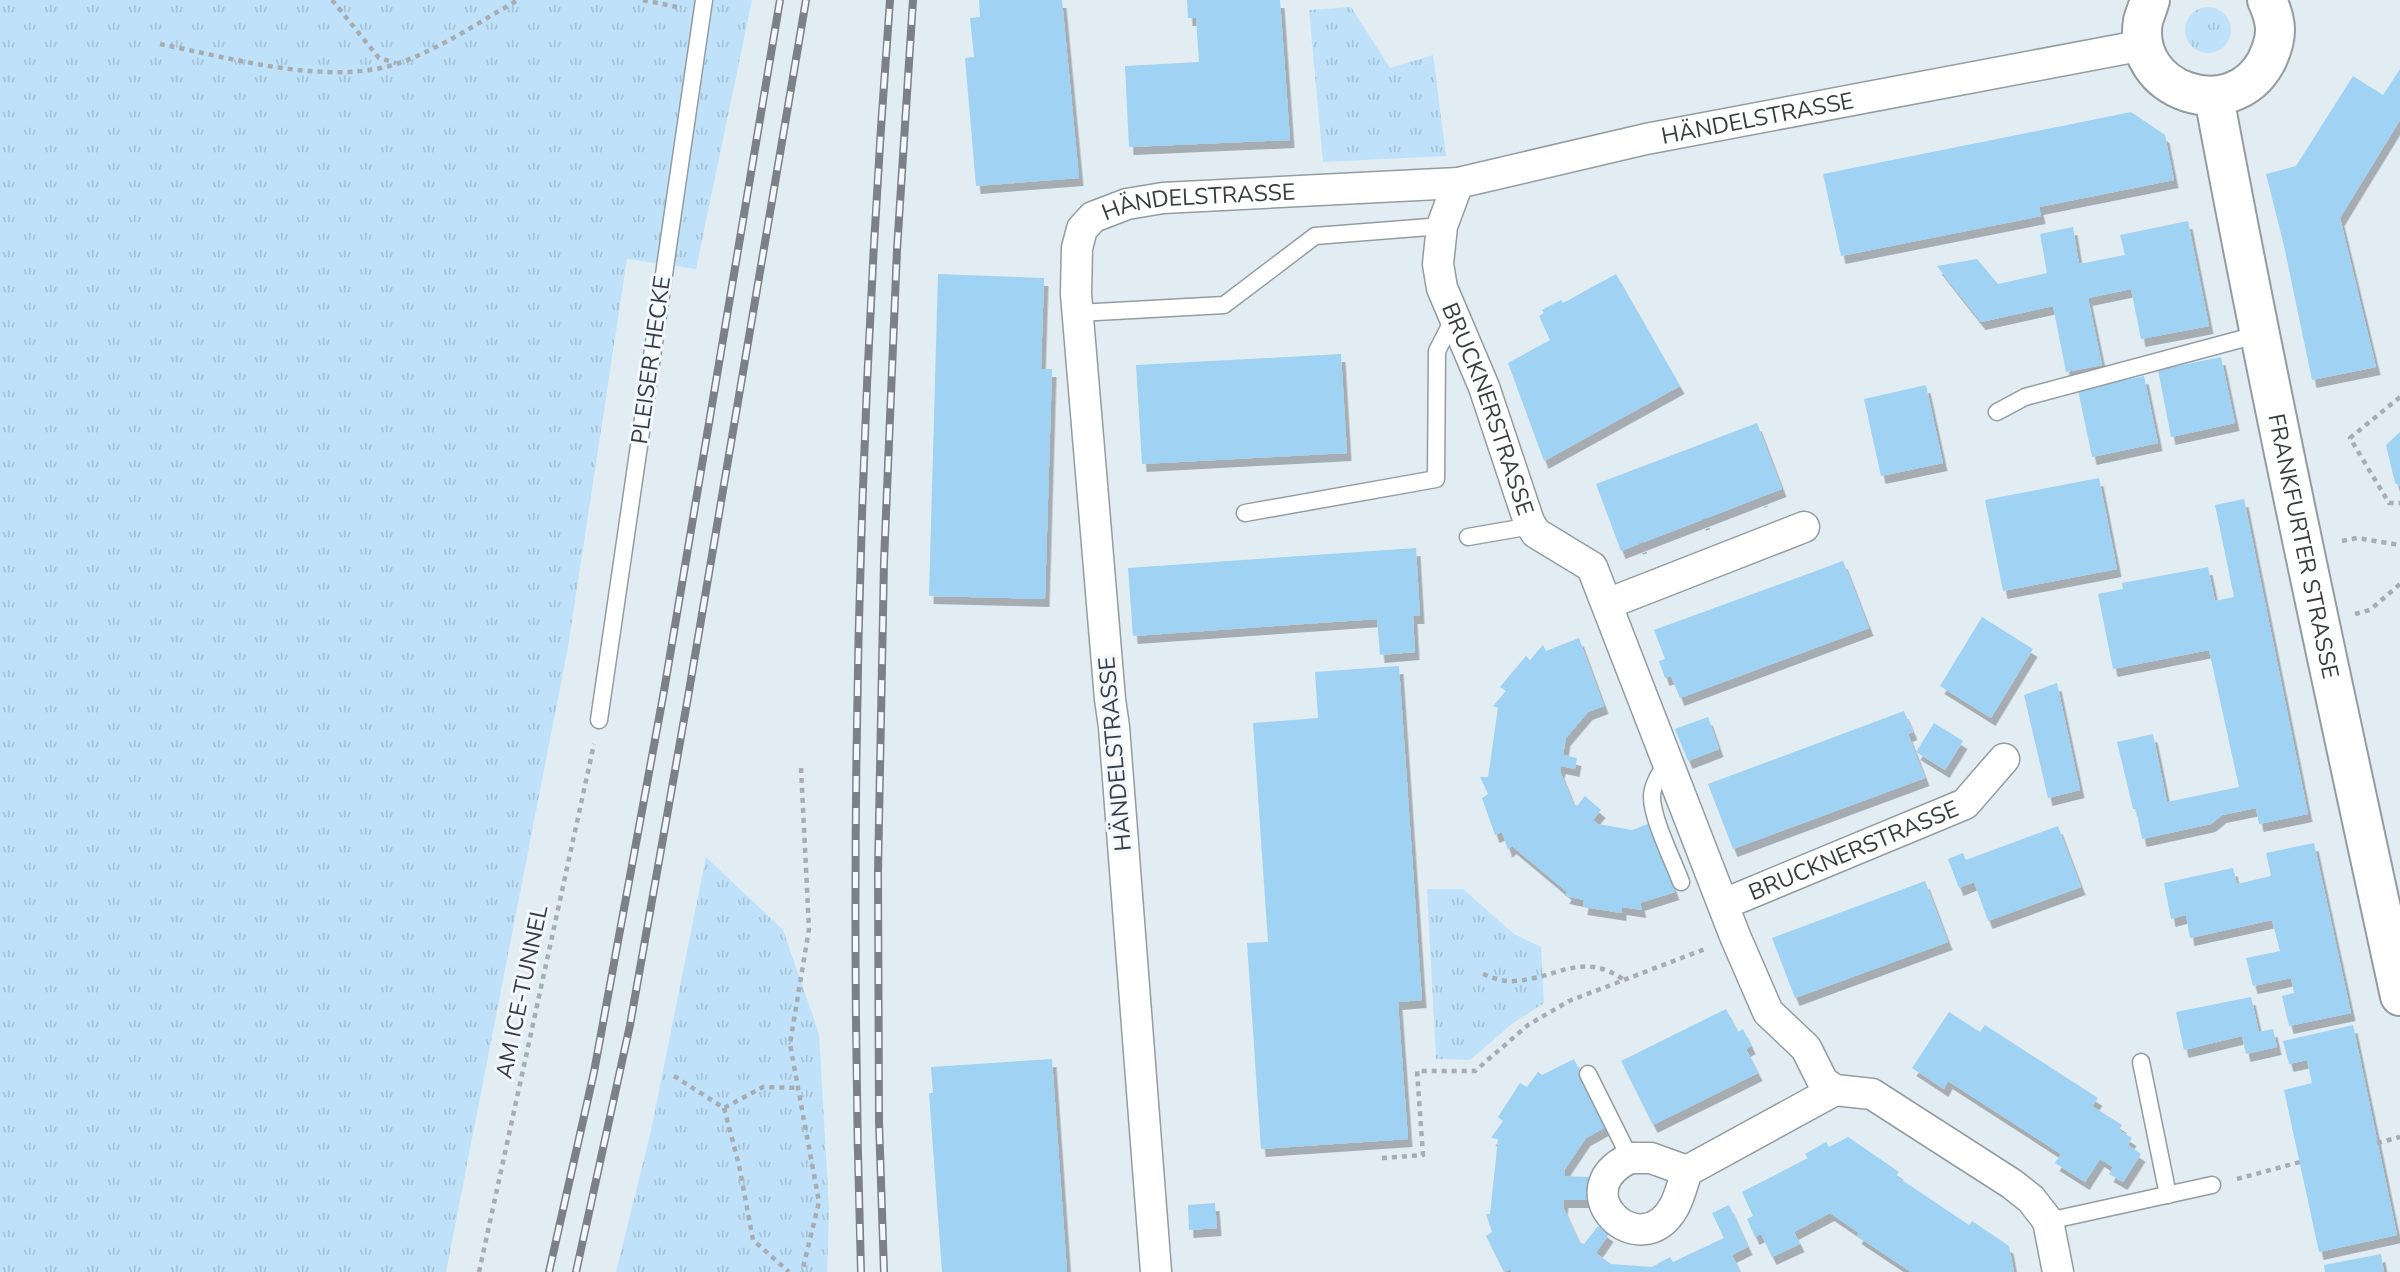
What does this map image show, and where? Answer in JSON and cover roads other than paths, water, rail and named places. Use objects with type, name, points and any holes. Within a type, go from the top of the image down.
[{"type":"main road","points":[[2150,0],[2143,22],[2144,45],[2151,62],[2162,77],[2178,89],[2195,96],[2214,97],[2239,89],[2260,73],[2272,50],[2275,23],[2267,0]]},
{"type":"main road","name":"FRANKFURTER STRASSE","points":[[2214,97],[2260,334],[2400,996]]},
{"type":"street","name":"HÄNDELSTRASSE","points":[[1156,1272],[1114,727],[1077,313],[1077,248],[1082,229],[1093,217],[1112,208],[1163,198],[1458,183],[1646,139],[2144,45]]},
{"type":"street","name":"BRUCKNERSTRASSE","points":[[1458,183],[1443,226],[1438,264],[1442,288],[1484,387],[1529,522],[1536,533],[1592,567],[1735,936],[1768,1012],[1806,1048],[1823,1082],[1835,1090]]},
{"type":"street","points":[[1607,604],[1804,527]]},
{"type":"street","name":"BRUCKNERSTRASSE","points":[[1724,904],[1965,804],[2004,758]]},
{"type":"street","points":[[1687,1171],[1651,1158],[1630,1158],[1612,1169],[1604,1181],[1602,1195],[1606,1208],[1614,1220],[1626,1227],[1639,1230],[1653,1226],[1665,1218],[1674,1206],[1687,1171],[1835,1090],[1871,1094],[2012,1184],[2031,1199],[2048,1222],[2058,1272]]},
{"type":"lane","name":"PLEISER HECKE","points":[[599,720],[704,0]]},
{"type":"lane","points":[[1077,313],[1224,305],[1315,236],[1443,226]]},
{"type":"lane","points":[[1245,513],[1436,479],[1437,351],[1455,316]]},
{"type":"lane","points":[[1997,412],[2025,397],[2260,334]]},
{"type":"lane","points":[[1468,537],[1520,528],[1529,522]]},
{"type":"lane","points":[[1668,760],[1657,777],[1651,795],[1654,811],[1681,882]]},
{"type":"lane","points":[[2141,1062],[2168,1195]]},
{"type":"lane","points":[[1588,1074],[1630,1158]]},
{"type":"lane","points":[[2048,1222],[2212,1185]]},
{"type":"railway","points":[[549,1272],[594,1072],[664,691],[780,0]]},
{"type":"railway","points":[[576,1272],[630,1025],[806,0]]},
{"type":"railway","points":[[861,1272],[856,954],[859,636],[870,318],[890,0]]},
{"type":"railway","points":[[884,1272],[879,1121],[878,872],[884,562],[897,250],[913,0]]}]
